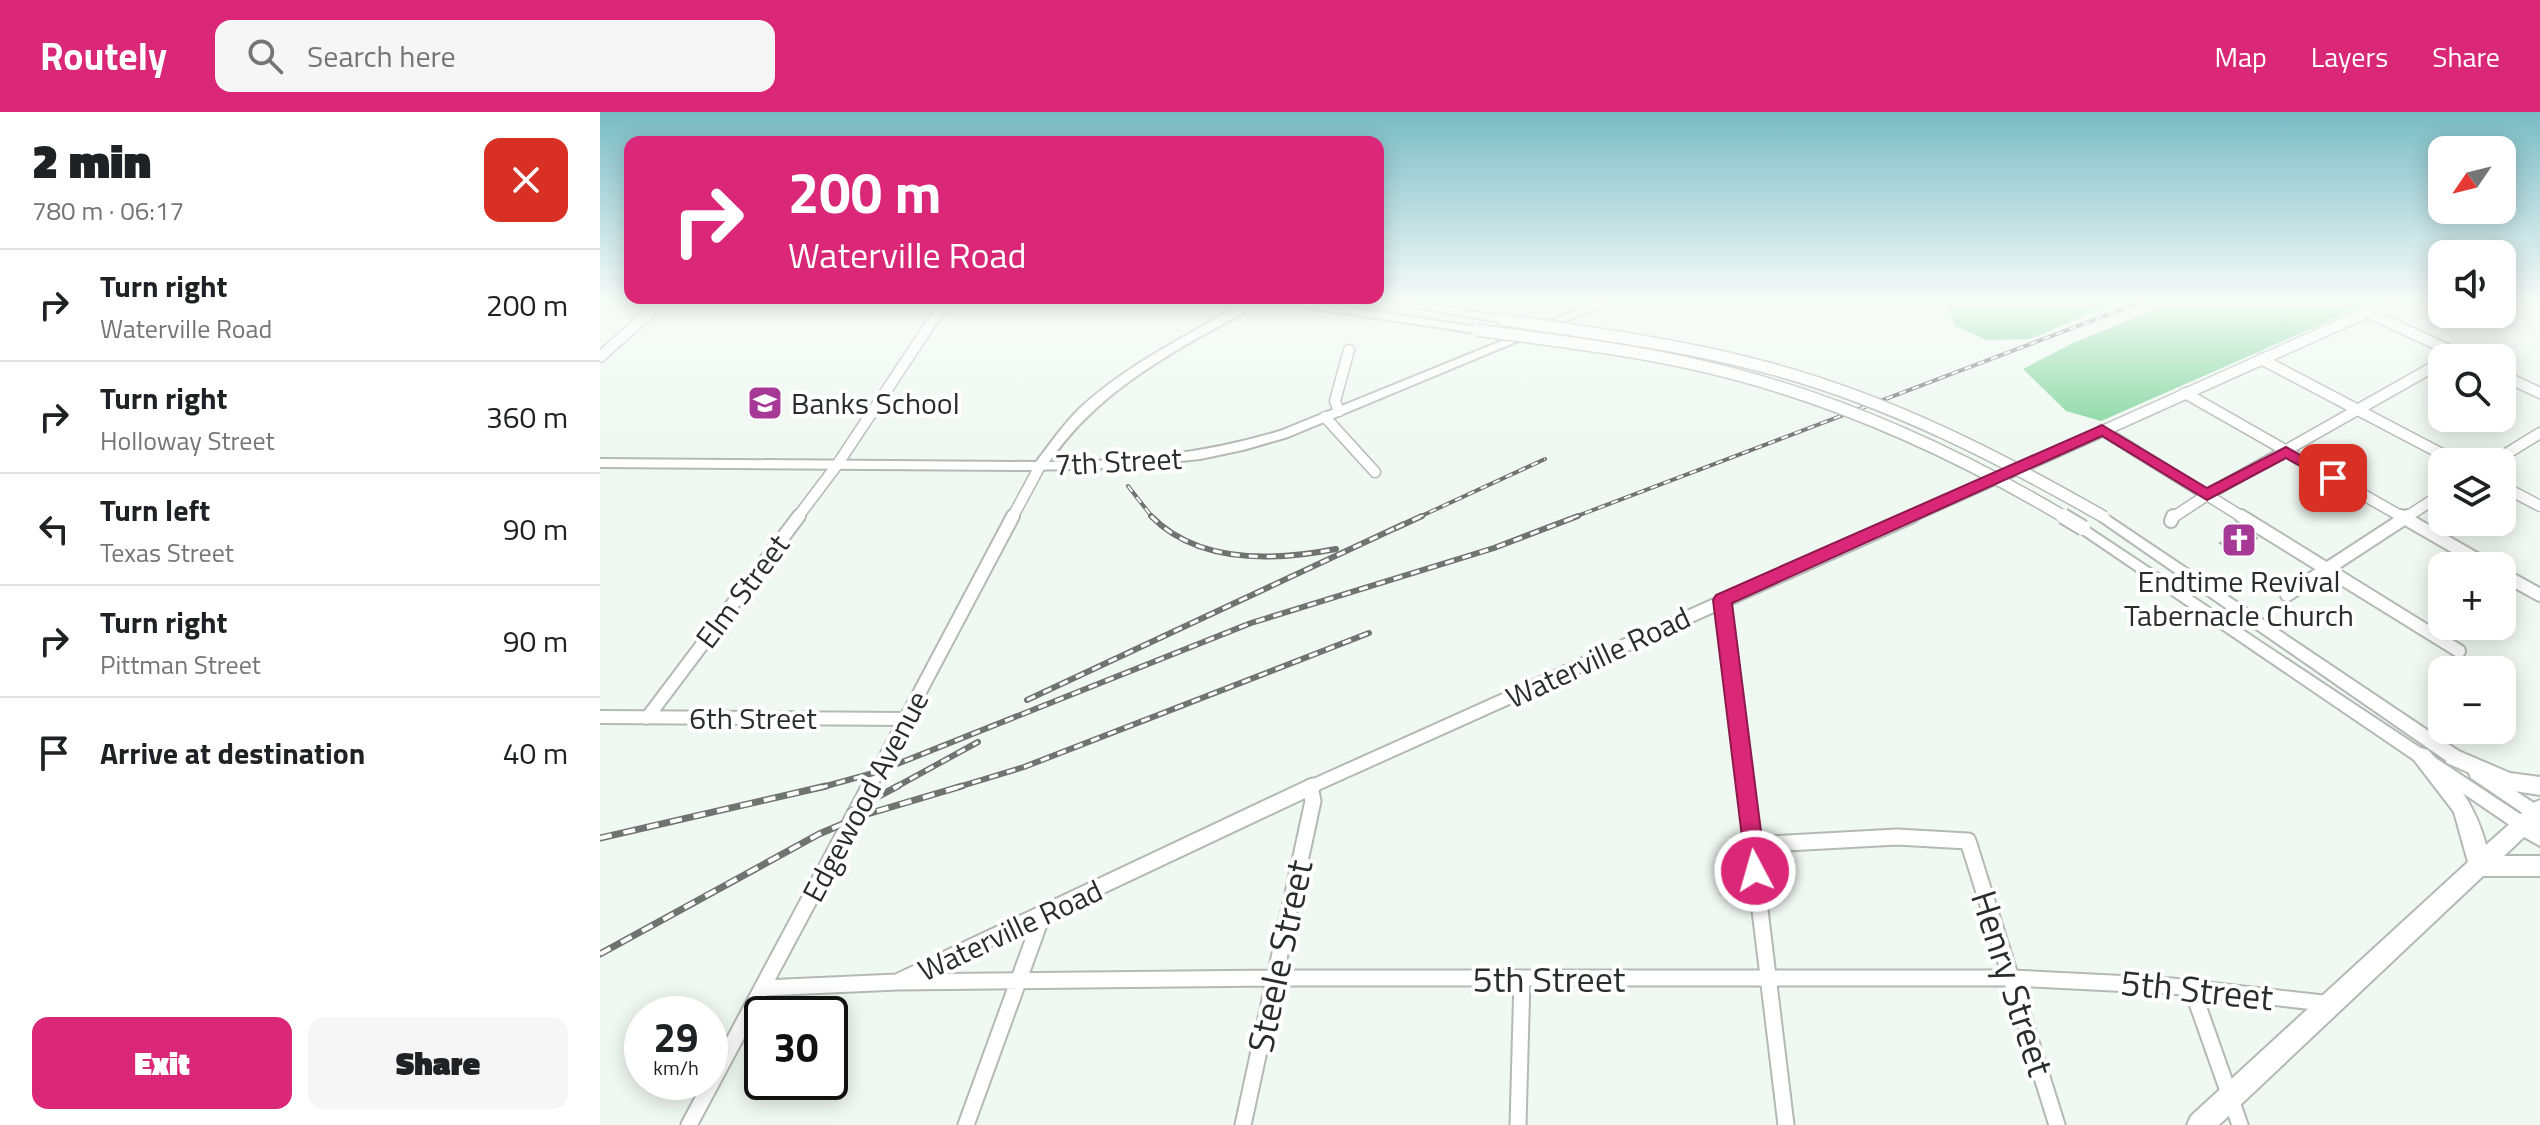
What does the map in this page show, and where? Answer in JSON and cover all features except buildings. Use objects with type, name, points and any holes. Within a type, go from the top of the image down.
[{"type":"main road","points":[[2421,756],[2459,798],[2468,816],[2480,866]]},
{"type":"main road","points":[[2454,757],[2508,781],[2540,786]]},
{"type":"main road","points":[[2200,1125],[2480,866],[2536,820]]},
{"type":"main road","points":[[2480,866],[2540,866]]},
{"type":"street","name":"Elm Street","points":[[647,718],[837,465],[914,349]]},
{"type":"street","points":[[1040,466],[1068,426],[1101,394],[1170,349]]},
{"type":"street","name":"7th Street","points":[[600,463],[1040,466],[1158,461],[1215,454],[1257,443],[1491,349]]},
{"type":"street","points":[[1603,349],[1721,370],[1812,397],[1946,450],[2083,528],[2421,756],[2536,820]]},
{"type":"street","points":[[1684,349],[1809,380],[1953,435],[2046,483],[2104,517],[2454,757],[2536,820]]},
{"type":"street","name":"Waterville Road","points":[[897,982],[1310,787],[2283,349]]},
{"type":"street","points":[[1339,411],[1335,401],[1349,350]]},
{"type":"street","points":[[2261,359],[2430,448]]},
{"type":"street","points":[[2171,521],[2173,516],[2207,495],[2428,370]]},
{"type":"street","points":[[2516,382],[2540,393]]},
{"type":"street","points":[[2185,393],[2464,552]]},
{"type":"street","points":[[1325,417],[1375,472]]},
{"type":"street","points":[[2102,430],[2459,651]]},
{"type":"street","points":[[2516,448],[2540,433]]},
{"type":"street","name":"Edgewood Avenue","points":[[689,1125],[1040,466]]},
{"type":"street","points":[[2516,493],[2540,506]]},
{"type":"street","points":[[2287,595],[2428,503]]},
{"type":"street","points":[[2516,581],[2539,593]]},
{"type":"street","points":[[1722,600],[1786,1125]]},
{"type":"street","name":"6th Street","points":[[600,717],[906,719]]},
{"type":"street","name":"Steele Street","points":[[1243,1125],[1313,801],[1310,787]]},
{"type":"street","name":"Henry Street","points":[[1752,845],[1897,837],[1968,841],[2057,1125]]},
{"type":"street","points":[[966,1125],[1042,916]]},
{"type":"street","name":"5th Street","points":[[764,988],[897,982],[1273,978],[2013,978],[2118,980],[2333,1004]]},
{"type":"street","points":[[1518,1125],[1522,979]]},
{"type":"street","points":[[2191,986],[2240,1125]]},
{"type":"green space","points":[[2061,349],[2264,349],[2101,421],[2066,411],[2023,369]]},
{"type":"railway","points":[[1572,518],[2016,349]]},
{"type":"railway","points":[[1417,518],[1545,459]]},
{"type":"railway","points":[[1128,486],[1152,517]]},
{"type":"railway","points":[[1396,528],[1422,516]]},
{"type":"railway","points":[[819,788],[877,772],[1251,623],[1494,548],[1578,516]]},
{"type":"railway","points":[[1152,517],[1170,532],[1214,551],[1288,556],[1336,549]]},
{"type":"railway","points":[[1027,700],[1404,524]]},
{"type":"railway","points":[[955,788],[1024,767],[1369,633]]},
{"type":"railway","points":[[894,788],[978,742]]},
{"type":"railway","points":[[600,838],[826,786]]},
{"type":"railway","points":[[851,811],[898,786]]},
{"type":"railway","points":[[600,954],[819,834],[864,815],[962,786]]},
{"type":"place","name":"Banks School","points":[[765,403]]},
{"type":"place","name":"Endtime Revival Tabernacle Church","points":[[2239,540]]},
{"type":"route","points":[[1755,871],[1722,600],[2102,430],[2207,495],[2286,452],[2333,478]]}]
